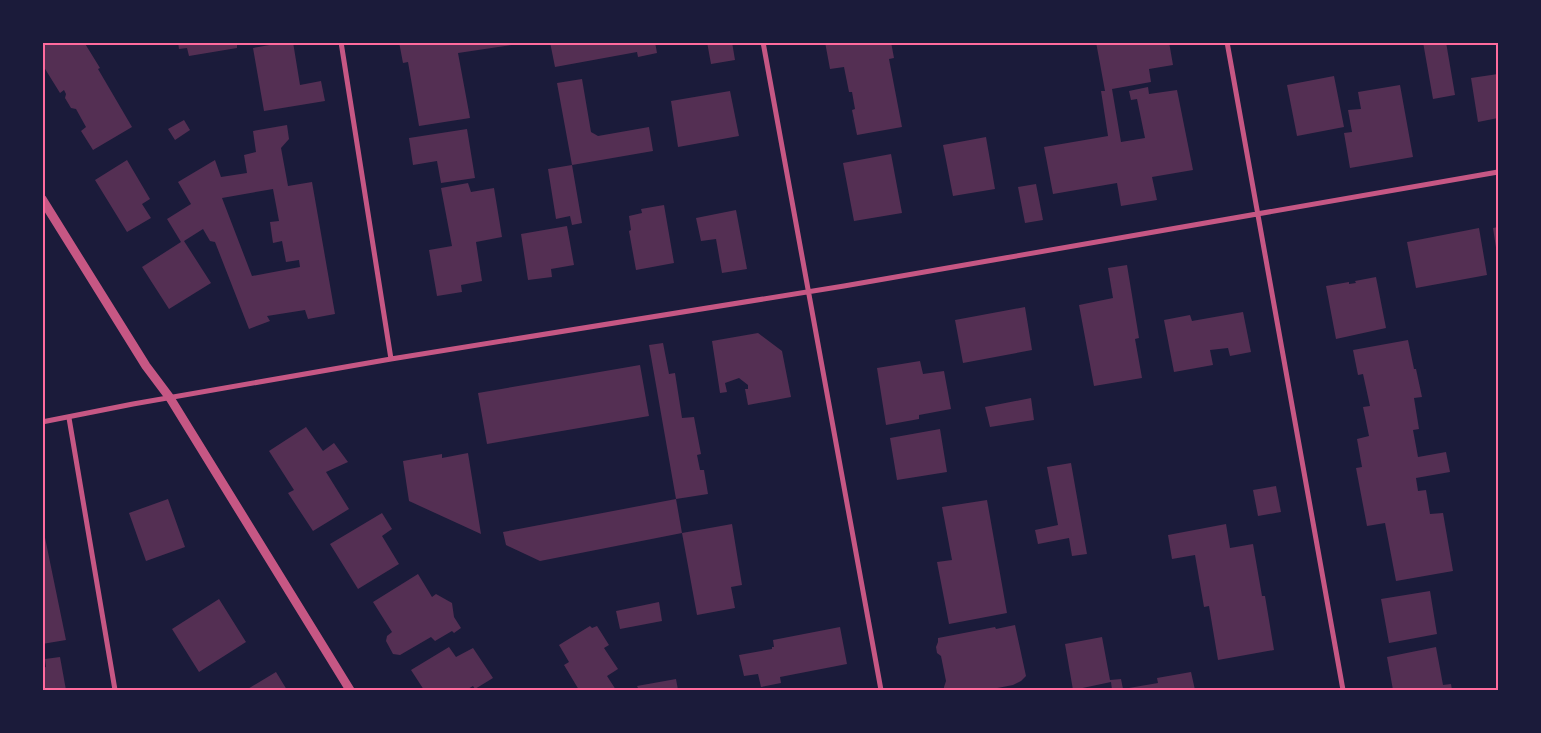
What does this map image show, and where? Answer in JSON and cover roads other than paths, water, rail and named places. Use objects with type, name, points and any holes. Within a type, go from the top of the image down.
[{"type":"street","points":[[341,42],[391,359]]},
{"type":"street","points":[[763,42],[881,690]]},
{"type":"street","points":[[1227,42],[1343,690]]},
{"type":"street","points":[[42,422],[391,359],[808,292],[1498,172]]},
{"type":"street","points":[[42,199],[146,366],[170,398],[350,690]]},
{"type":"street","points":[[69,418],[115,690]]}]
